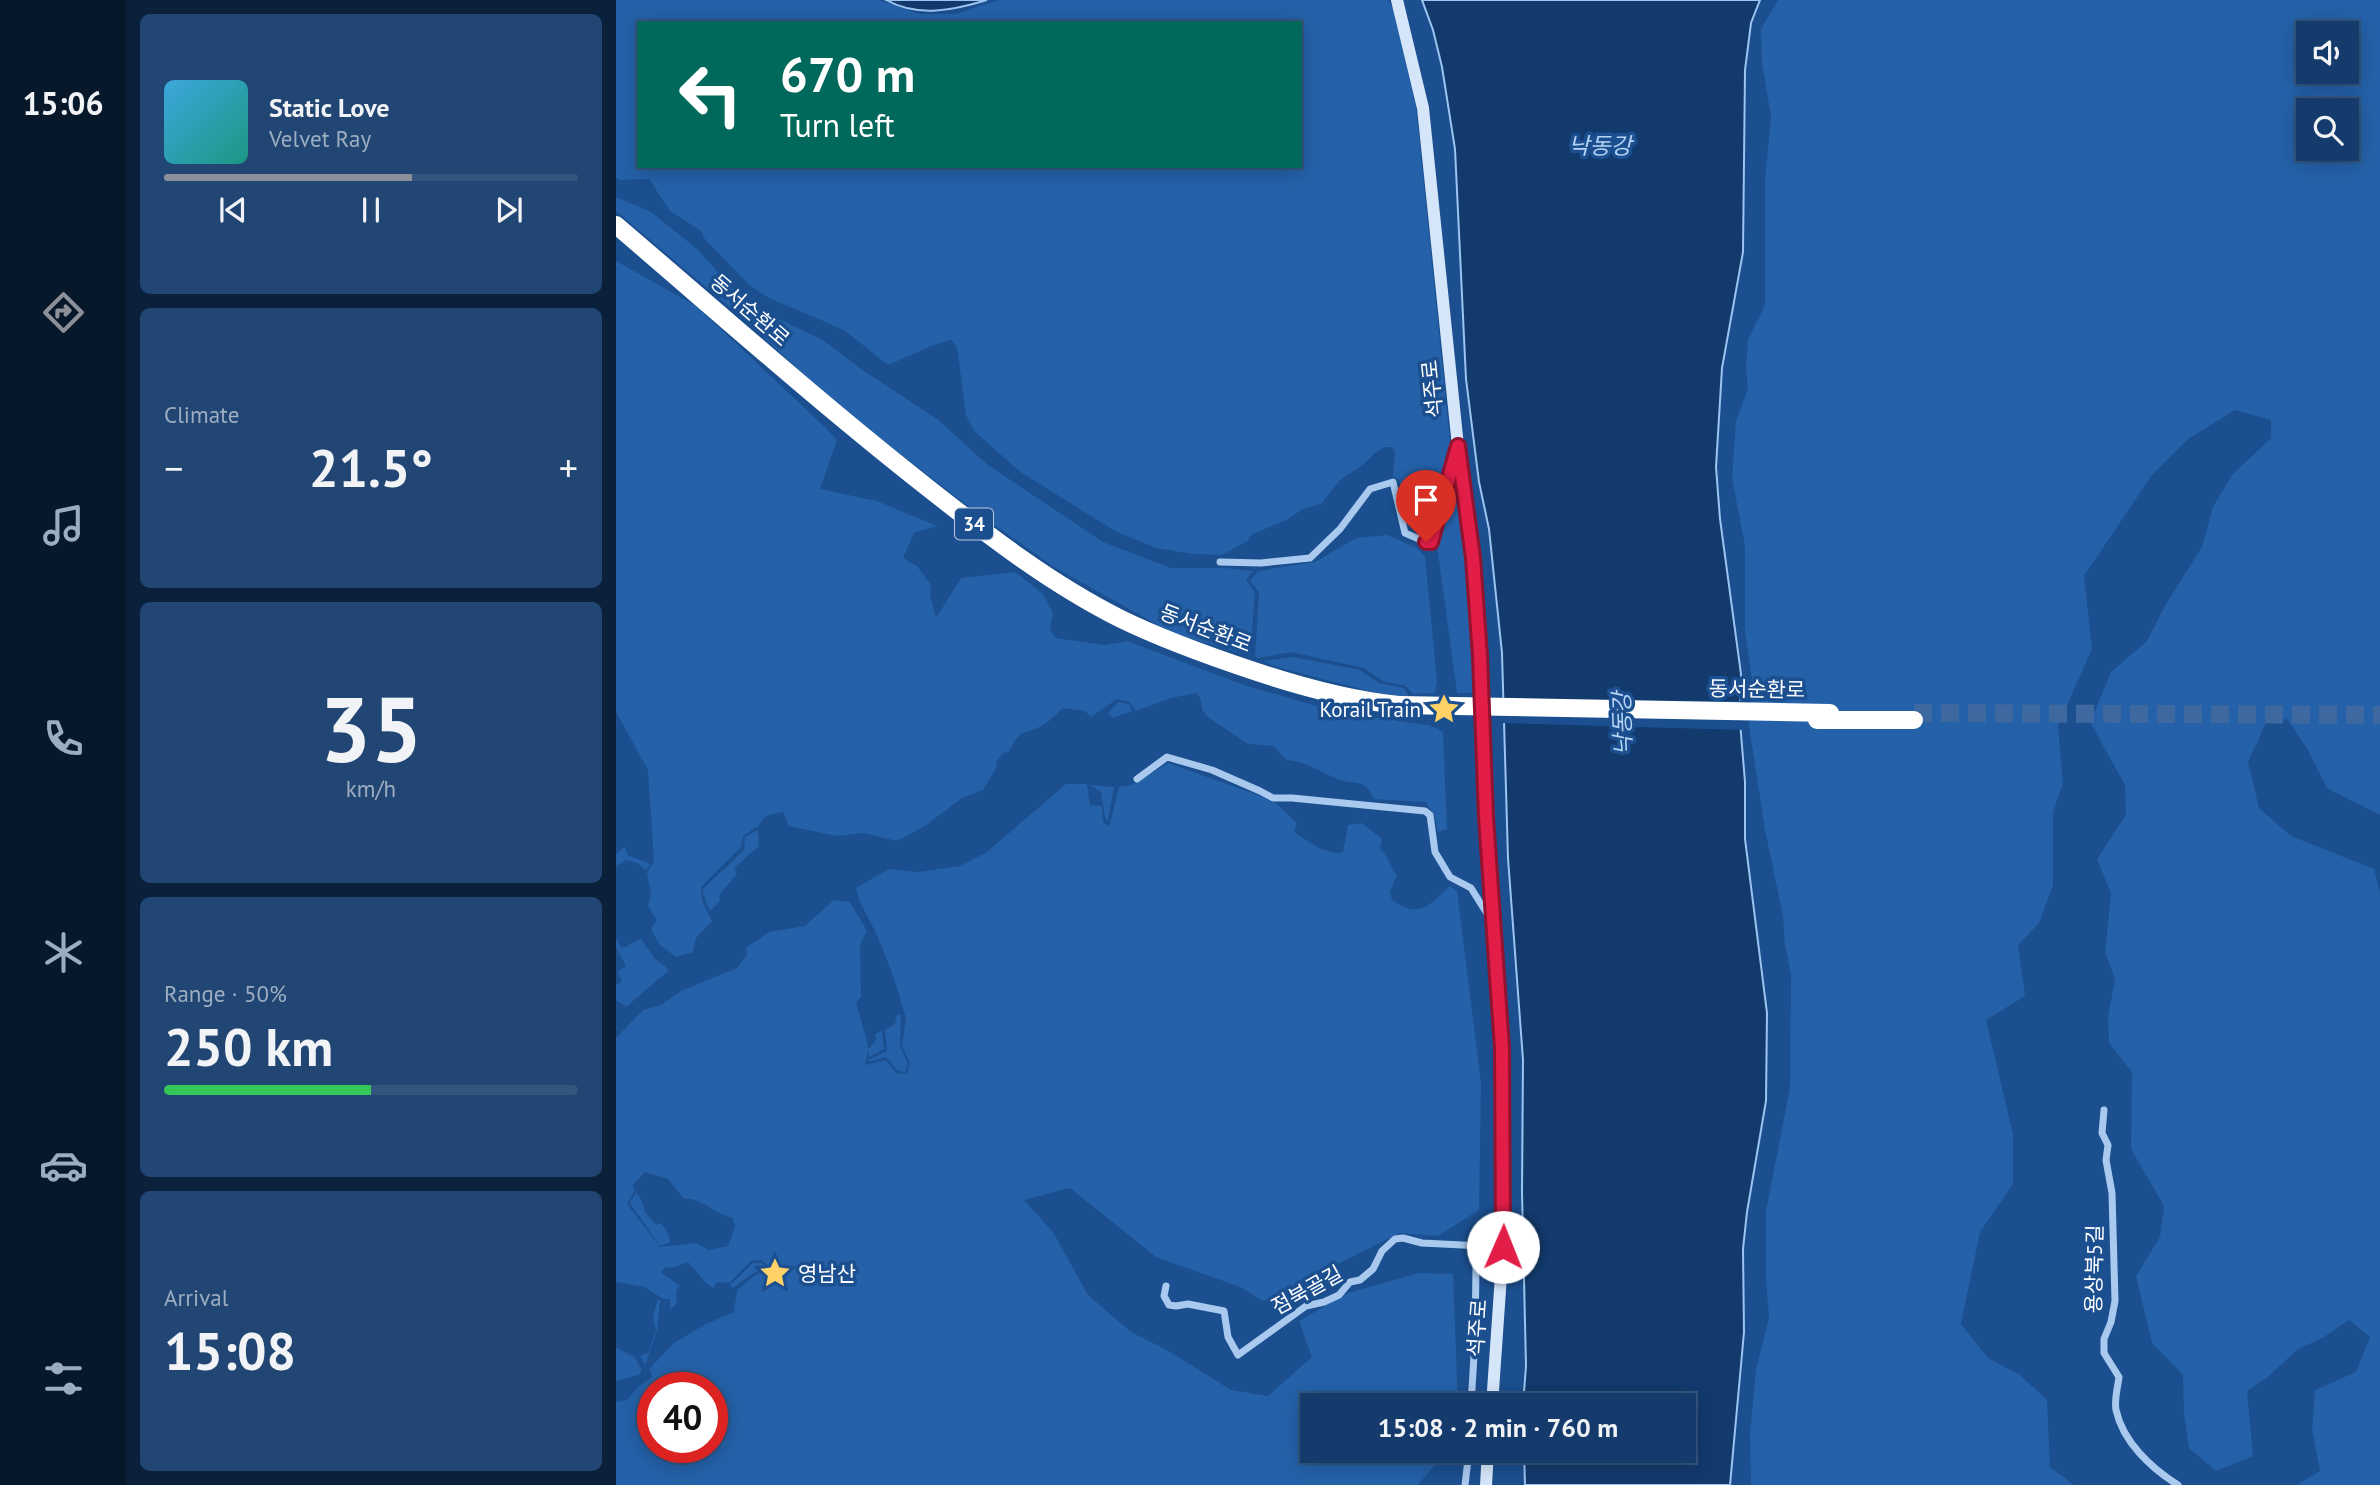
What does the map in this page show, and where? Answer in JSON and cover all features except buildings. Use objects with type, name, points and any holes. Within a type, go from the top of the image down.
[{"type":"highway","name":"동서순환로","points":[[616,225],[862,436],[990,537],[1054,581],[1120,618],[1188,649],[1344,698],[1397,709]]},
{"type":"highway","name":"동서순환로","points":[[616,235],[862,446],[990,547],[1054,591],[1120,628],[1188,659],[1301,694],[1354,707],[1914,717]]},
{"type":"street","name":"석주로","points":[[1397,0],[1423,108],[1458,446],[1473,558],[1502,1048],[1503,1247],[1493,1393]]},
{"type":"street","points":[[1220,562],[1261,563],[1310,558],[1340,530],[1370,489],[1393,482],[1405,533],[1431,542],[1458,446]]},
{"type":"street","points":[[1137,779],[1167,757],[1213,770],[1273,798],[1425,811],[1430,815],[1435,852],[1450,877],[1471,887],[1493,923]]},
{"type":"street","name":"용상북5길","points":[[2104,1110],[2102,1133],[2108,1145],[2106,1160],[2112,1193],[2115,1301],[2104,1339],[2104,1353],[2119,1377],[2115,1408],[2127,1436],[2144,1458],[2178,1485]]},
{"type":"street","name":"점북골길","points":[[1166,1286],[1164,1296],[1169,1305],[1188,1304],[1224,1311],[1228,1337],[1238,1355],[1306,1306],[1339,1295],[1350,1282],[1360,1280],[1373,1269],[1382,1251],[1395,1239],[1503,1247]]},
{"type":"street","points":[[1472,1393],[1476,1266],[1481,1246]]},
{"type":"street","points":[[1465,1485],[1468,1463]]},
{"type":"street","points":[[1486,1485],[1487,1463]]},
{"type":"shaded area","points":[[616,0],[878,0],[920,14],[955,14],[999,0],[1388,0],[1393,8],[1416,107],[1451,451],[1430,530],[1425,515],[1416,517],[1403,497],[1399,480],[1393,476],[1395,451],[1392,447],[1385,447],[1341,479],[1321,504],[1305,508],[1286,520],[1251,535],[1248,541],[1222,555],[1156,548],[1115,531],[1019,471],[974,431],[966,415],[957,347],[951,340],[888,365],[844,330],[767,297],[748,284],[704,238],[701,231],[670,211],[649,179],[619,180],[616,177]]},
{"type":"shaded area","points":[[1778,0],[2380,0],[2380,815],[2327,788],[2308,750],[2287,719],[2266,723],[2248,762],[2259,808],[2291,836],[2374,869],[2380,892],[2380,1485],[2297,1485],[2320,1471],[2312,1429],[2315,1390],[2356,1372],[2370,1337],[2349,1320],[2324,1337],[2297,1350],[2269,1376],[2247,1391],[2253,1456],[2216,1471],[2189,1448],[2184,1415],[2183,1375],[2152,1343],[2136,1276],[2160,1237],[2164,1206],[2131,1149],[2132,1072],[2109,1043],[2108,1017],[2115,979],[2105,952],[2111,894],[2097,859],[2126,815],[2125,785],[2090,722],[2111,672],[2147,641],[2166,604],[2202,547],[2213,507],[2232,475],[2271,438],[2271,420],[2235,410],[2187,440],[2152,475],[2084,576],[2092,649],[2058,725],[2063,783],[2053,812],[2053,885],[2039,923],[2018,945],[2025,996],[1986,1020],[2013,1134],[2013,1184],[1980,1232],[1961,1324],[1988,1358],[2020,1375],[2047,1400],[2050,1467],[2074,1485],[1751,1485],[1750,1434],[1756,1369],[1769,1318],[1766,1211],[1790,1088],[1791,974],[1749,726],[1754,693],[1745,632],[1745,546],[1732,478],[1736,421],[1748,389],[1748,339],[1765,305],[1765,181],[1771,116],[1762,63],[1761,29]]},
{"type":"shaded area","points":[[616,197],[651,212],[697,249],[747,304],[823,340],[861,369],[937,419],[988,465],[1103,542],[1171,568],[1253,571],[1246,580],[1255,593],[1250,656],[1172,633],[1054,567],[972,509],[834,403],[752,326],[616,211]]},
{"type":"shaded area","points":[[616,261],[696,306],[837,440],[820,489],[877,501],[937,526],[914,533],[903,558],[917,566],[931,585],[930,595],[936,618],[961,578],[1015,572],[1043,594],[1053,613],[1050,629],[1056,638],[1105,645],[1127,641],[1244,685],[1337,712],[1433,726],[1443,732],[1447,829],[1438,832],[1434,815],[1426,802],[1374,799],[1362,784],[1343,781],[1309,766],[1286,760],[1274,746],[1248,744],[1208,717],[1202,710],[1197,693],[1171,698],[1136,711],[1130,702],[1117,699],[1091,717],[1085,711],[1063,708],[1045,724],[1020,735],[1009,752],[1003,753],[996,762],[997,766],[983,790],[962,798],[925,826],[897,841],[863,833],[836,836],[789,826],[783,812],[766,816],[758,826],[743,836],[741,847],[701,887],[702,901],[712,921],[696,938],[693,952],[676,957],[659,944],[651,929],[657,920],[648,906],[651,894],[647,872],[654,862],[648,770],[616,712]]},
{"type":"shaded area","points":[[1457,494],[1463,531],[1476,693],[1457,693],[1437,545],[1452,497]]},
{"type":"shaded area","points":[[1387,535],[1417,548],[1425,557],[1437,681],[1435,693],[1413,694],[1406,686],[1383,681],[1364,668],[1291,652],[1258,658],[1255,656],[1259,592],[1250,581],[1258,571],[1315,562],[1356,538]]},
{"type":"shaded area","points":[[1293,657],[1360,670],[1379,683],[1404,688],[1409,697],[1372,692],[1263,661]]},
{"type":"shaded area","points":[[1118,702],[1129,704],[1132,711],[1113,718],[1108,713]]},
{"type":"shaded area","points":[[1168,763],[1277,804],[1297,823],[1294,832],[1330,852],[1343,852],[1348,825],[1362,823],[1382,839],[1380,849],[1397,875],[1390,892],[1392,900],[1402,906],[1410,909],[1423,908],[1450,886],[1457,891],[1481,1083],[1479,1210],[1438,1236],[1400,1233],[1263,1301],[1240,1287],[1156,1257],[1070,1188],[1024,1200],[1053,1232],[1088,1295],[1131,1332],[1165,1349],[1231,1390],[1268,1396],[1312,1357],[1299,1321],[1348,1293],[1419,1273],[1453,1274],[1458,1393],[1300,1393],[1300,1463],[1436,1463],[1418,1485],[616,1485],[616,1402],[627,1400],[637,1388],[637,1463],[728,1463],[728,1372],[650,1372],[649,1369],[674,1343],[704,1325],[734,1312],[737,1290],[769,1267],[762,1260],[751,1261],[729,1283],[717,1282],[713,1288],[688,1262],[672,1268],[665,1267],[661,1272],[680,1286],[676,1291],[677,1303],[670,1310],[670,1299],[663,1299],[645,1287],[616,1282],[616,1038],[643,1010],[661,1005],[681,991],[737,968],[747,955],[746,948],[769,932],[805,926],[834,900],[850,902],[867,931],[860,945],[861,997],[856,1002],[869,1049],[865,1065],[886,1060],[896,1073],[907,1074],[910,1063],[902,1046],[906,1019],[894,978],[856,888],[889,869],[918,872],[960,866],[987,852],[1066,784],[1087,784],[1090,805],[1102,806],[1103,822],[1109,827],[1119,787],[1132,785]],"holes":[[[645,1172],[668,1179],[684,1199],[696,1201],[733,1218],[735,1227],[728,1246],[708,1250],[697,1243],[660,1247],[627,1204],[635,1190],[632,1186]]]},
{"type":"shaded area","points":[[1090,785],[1114,787],[1108,821],[1105,818],[1101,792]]},
{"type":"shaded area","points":[[758,830],[759,846],[734,868],[737,874],[719,895],[720,901],[710,911],[703,889],[744,850],[745,837]]},
{"type":"shaded area","points":[[625,847],[628,855],[650,864],[646,870],[637,863],[626,860],[616,866],[616,854]]},
{"type":"shaded area","points":[[616,938],[621,947],[641,939],[655,959],[668,971],[626,1007],[616,1000],[616,985],[622,981],[618,972],[626,966],[616,948]]},
{"type":"shaded area","points":[[901,1014],[900,1046],[908,1064],[905,1073],[897,1070],[886,1057],[868,1062],[887,1051],[885,1030],[895,1024],[897,1015]]},
{"type":"shaded area","points":[[882,1031],[884,1049],[869,1057],[869,1049],[876,1040],[875,1034]]},
{"type":"shaded area","points":[[636,1192],[645,1212],[656,1225],[661,1223],[671,1242],[660,1246],[630,1203]]},
{"type":"shaded area","points":[[753,1263],[761,1263],[766,1267],[733,1288],[730,1285]]},
{"type":"shaded area","points":[[658,1299],[657,1330],[645,1365],[640,1356],[648,1353],[656,1330],[653,1317]]},
{"type":"shaded area","points":[[616,1348],[635,1357],[642,1371],[637,1372],[637,1375],[616,1381]]},
{"type":"water","points":[[886,0],[987,0],[962,7],[923,11],[898,6]]},
{"type":"water","name":"낙동강","points":[[1422,0],[1760,0],[1751,23],[1745,70],[1743,252],[1722,368],[1716,467],[1720,519],[1741,674],[1740,722],[1745,782],[1745,839],[1767,1013],[1766,1101],[1743,1249],[1744,1332],[1730,1485],[1525,1485],[1524,1463],[1696,1463],[1696,1393],[1524,1393],[1526,1366],[1522,1192],[1523,1060],[1508,858],[1502,653],[1489,529],[1479,482],[1466,379],[1455,149],[1442,67]]},
{"type":"pier","points":[[1500,700],[1745,701],[1744,730],[1501,723]]},
{"type":"tunnel","points":[[1914,713],[2380,715]]},
{"type":"place","name":"Korail Train","points":[[1444,709]]},
{"type":"place","name":"영남산","points":[[775,1273]]},
{"type":"route","points":[[1426,542],[1431,542],[1458,446],[1473,558],[1480,656],[1486,817],[1502,1048],[1503,1247]]}]
